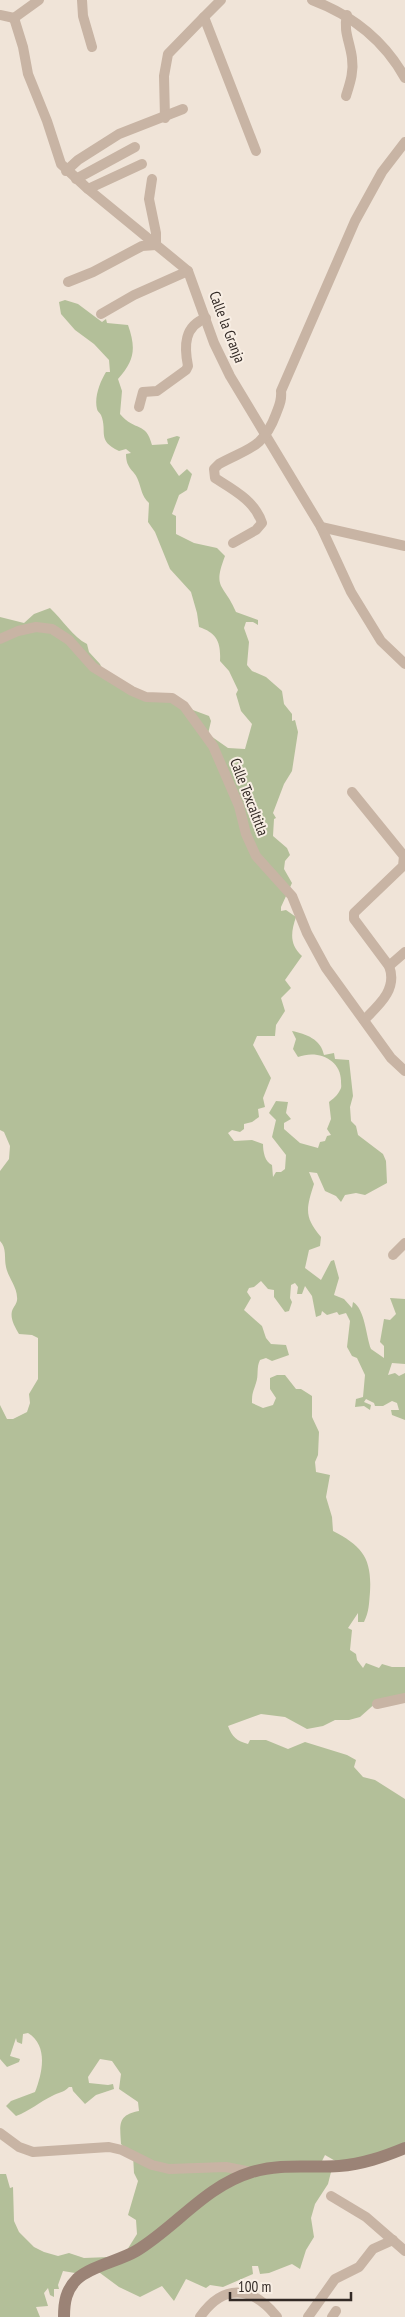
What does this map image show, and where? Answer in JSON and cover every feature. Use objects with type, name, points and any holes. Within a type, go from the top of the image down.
[{"type":"main road","points":[[64,2317],[66,2294],[79,2277],[136,2251],[209,2194],[252,2172],[280,2166],[339,2166],[375,2160],[405,2148]]},
{"type":"street","points":[[0,15],[14,18],[39,0]]},
{"type":"street","points":[[82,0],[85,25],[92,48]]},
{"type":"street","points":[[165,118],[164,76],[168,54],[221,0]]},
{"type":"street","points":[[312,0],[347,15],[370,32],[405,78]]},
{"type":"street","points":[[346,96],[353,72],[352,55],[345,34],[347,15]]},
{"type":"street","name":"Calle la Granja","points":[[14,18],[23,47],[28,74],[47,121],[60,164],[88,190],[188,271],[214,343],[230,376],[321,527],[351,592],[381,641],[405,664]]},
{"type":"street","points":[[204,18],[256,151]]},
{"type":"street","points":[[66,171],[78,160],[119,134],[165,118],[183,109]]},
{"type":"street","points":[[233,543],[256,530],[262,523],[259,512],[240,493],[215,478],[214,470],[219,464],[260,443],[267,435],[282,400],[281,392],[355,221],[382,172],[405,142]]},
{"type":"street","points":[[76,179],[135,148]]},
{"type":"street","points":[[88,190],[142,164]]},
{"type":"street","points":[[68,282],[94,272],[142,246],[156,245],[156,233],[149,199],[152,179]]},
{"type":"street","points":[[100,314],[134,295],[188,271]]},
{"type":"street","points":[[139,407],[143,392],[157,392],[186,370],[188,366],[185,351],[186,337],[193,325],[206,318]]},
{"type":"street","points":[[321,527],[405,546]]},
{"type":"street","name":"Calle Texcaltitla","points":[[0,639],[18,630],[36,627],[52,629],[69,640],[93,666],[132,691],[146,697],[172,698],[184,706],[213,746],[239,806],[246,834],[256,856],[292,896],[307,933],[326,968],[391,1058],[405,1071]]},
{"type":"street","points":[[352,792],[404,856],[405,861],[403,866],[354,916],[389,966],[392,974],[390,988],[384,999],[364,1020]]},
{"type":"street","points":[[389,966],[405,952]]},
{"type":"street","points":[[393,1256],[405,1243]]},
{"type":"street","points":[[382,1704],[405,1698]]},
{"type":"street","points":[[0,2133],[19,2147],[33,2152],[109,2147],[122,2150],[152,2165],[169,2169],[226,2167],[252,2172]]},
{"type":"street","points":[[331,2196],[366,2217],[405,2251]]},
{"type":"street","points":[[308,2317],[335,2279],[359,2267],[373,2249],[393,2240]]},
{"type":"street","points":[[200,2317],[222,2295],[239,2292],[259,2298],[277,2317]]},
{"type":"green space","points":[[65,300],[78,304],[102,322],[106,319],[107,323],[128,325],[133,347],[131,360],[118,379],[122,391],[120,414],[125,420],[143,429],[150,438],[152,445],[168,444],[167,439],[180,437],[170,463],[179,476],[187,469],[192,474],[187,490],[179,495],[172,514],[176,516],[176,534],[194,543],[217,548],[225,556],[221,567],[221,586],[236,612],[258,620],[258,625],[253,622],[246,622],[244,628],[249,642],[247,665],[252,671],[266,677],[282,691],[284,704],[292,714],[292,721],[295,720],[298,732],[292,771],[284,784],[273,813],[276,818],[274,819],[273,836],[287,848],[290,855],[285,861],[284,869],[292,883],[281,911],[286,910],[296,917],[292,938],[295,947],[302,956],[285,980],[291,988],[281,998],[285,1011],[276,1025],[275,1036],[257,1036],[253,1045],[271,1078],[263,1098],[265,1107],[258,1109],[259,1117],[252,1122],[244,1124],[244,1129],[240,1132],[232,1130],[228,1133],[234,1141],[252,1140],[263,1144],[265,1156],[272,1165],[273,1177],[276,1172],[281,1172],[285,1169],[286,1155],[272,1137],[276,1120],[269,1113],[276,1101],[288,1102],[286,1113],[291,1119],[284,1123],[284,1129],[300,1143],[318,1148],[320,1142],[325,1141],[327,1136],[331,1135],[327,1129],[331,1119],[329,1102],[341,1089],[338,1068],[333,1062],[321,1056],[313,1054],[298,1057],[293,1049],[296,1039],[292,1031],[316,1041],[324,1055],[334,1053],[335,1059],[349,1060],[353,1096],[350,1107],[351,1121],[356,1126],[358,1135],[383,1154],[386,1161],[387,1183],[365,1195],[356,1193],[345,1195],[341,1202],[336,1196],[325,1191],[317,1173],[309,1172],[314,1184],[308,1206],[309,1218],[321,1237],[320,1246],[309,1250],[305,1268],[321,1280],[331,1261],[334,1260],[339,1278],[334,1295],[344,1299],[352,1308],[353,1302],[357,1305],[363,1317],[371,1349],[384,1358],[384,1346],[380,1342],[384,1319],[390,1320],[396,1314],[390,1298],[405,1299],[405,1364],[392,1363],[388,1375],[395,1373],[399,1376],[405,1373],[405,1420],[392,1415],[391,1410],[399,1410],[397,1403],[392,1401],[383,1406],[375,1406],[374,1403],[366,1399],[364,1402],[371,1405],[370,1410],[364,1406],[355,1407],[356,1399],[363,1397],[365,1375],[357,1358],[352,1356],[347,1347],[350,1321],[346,1313],[339,1315],[337,1312],[327,1315],[322,1311],[321,1315],[316,1317],[312,1296],[305,1286],[302,1294],[297,1294],[298,1287],[295,1283],[291,1285],[290,1298],[292,1302],[289,1311],[285,1312],[274,1297],[274,1290],[268,1289],[261,1281],[254,1287],[249,1288],[247,1292],[251,1298],[244,1310],[262,1326],[266,1338],[271,1344],[286,1345],[289,1355],[272,1361],[266,1358],[260,1360],[257,1380],[252,1394],[252,1403],[263,1408],[273,1405],[276,1398],[270,1389],[270,1378],[277,1375],[285,1375],[296,1389],[301,1389],[312,1396],[312,1417],[319,1432],[318,1455],[315,1462],[316,1472],[330,1475],[326,1497],[332,1517],[333,1531],[358,1548],[367,1562],[370,1580],[368,1611],[364,1622],[358,1622],[358,1613],[348,1628],[352,1630],[350,1650],[356,1654],[357,1660],[363,1668],[366,1663],[379,1668],[382,1664],[392,1667],[405,1667],[405,1698],[378,1701],[360,1717],[349,1720],[335,1720],[323,1726],[307,1729],[285,1717],[261,1714],[228,1726],[235,1738],[248,1744],[250,1740],[266,1740],[288,1749],[305,1742],[347,1755],[356,1760],[354,1767],[363,1777],[375,1780],[405,1799],[405,2149],[344,2166],[325,2155],[321,2163],[331,2172],[328,2184],[315,2204],[311,2218],[314,2237],[306,2250],[300,2269],[292,2264],[269,2273],[260,2274],[258,2266],[252,2266],[253,2274],[223,2287],[210,2285],[206,2288],[186,2279],[174,2301],[162,2286],[140,2297],[119,2287],[96,2270],[75,2273],[63,2271],[58,2285],[59,2289],[54,2289],[54,2297],[50,2295],[48,2288],[44,2293],[48,2306],[36,2307],[40,2317],[0,2317],[0,2174],[6,2174],[10,2188],[13,2187],[14,2221],[19,2232],[34,2247],[58,2256],[69,2253],[84,2258],[109,2257],[127,2250],[137,2234],[136,2220],[128,2215],[138,2181],[134,2173],[133,2155],[121,2144],[120,2126],[123,2118],[139,2111],[138,2102],[119,2089],[121,2074],[112,2061],[100,2059],[88,2077],[89,2083],[113,2084],[114,2089],[96,2095],[85,2104],[73,2091],[72,2087],[69,2087],[16,2116],[6,2106],[11,2101],[35,2092],[40,2077],[42,2061],[39,2045],[28,2033],[23,2034],[22,2044],[17,2042],[16,2038],[10,2056],[20,2059],[19,2062],[7,2067],[0,2059],[0,1405],[7,1419],[13,1419],[27,1412],[30,1403],[29,1394],[38,1379],[38,1338],[32,1335],[19,1334],[13,1323],[12,1311],[17,1301],[17,1293],[7,1271],[4,1250],[0,1241],[0,1171],[9,1159],[10,1146],[4,1132],[0,1130],[0,617],[24,623],[34,614],[50,608],[72,632],[87,644],[89,652],[100,664],[105,675],[123,684],[209,716],[211,721],[208,734],[228,748],[245,749],[252,724],[241,711],[236,694],[238,690],[229,671],[220,661],[220,649],[217,639],[210,632],[199,627],[191,592],[170,569],[155,532],[148,522],[149,503],[143,495],[137,477],[129,467],[126,459],[126,454],[131,453],[126,449],[119,451],[107,443],[105,439],[103,421],[97,410],[96,400],[106,372],[110,372],[109,360],[94,344],[75,330],[61,314],[59,302]]}]
